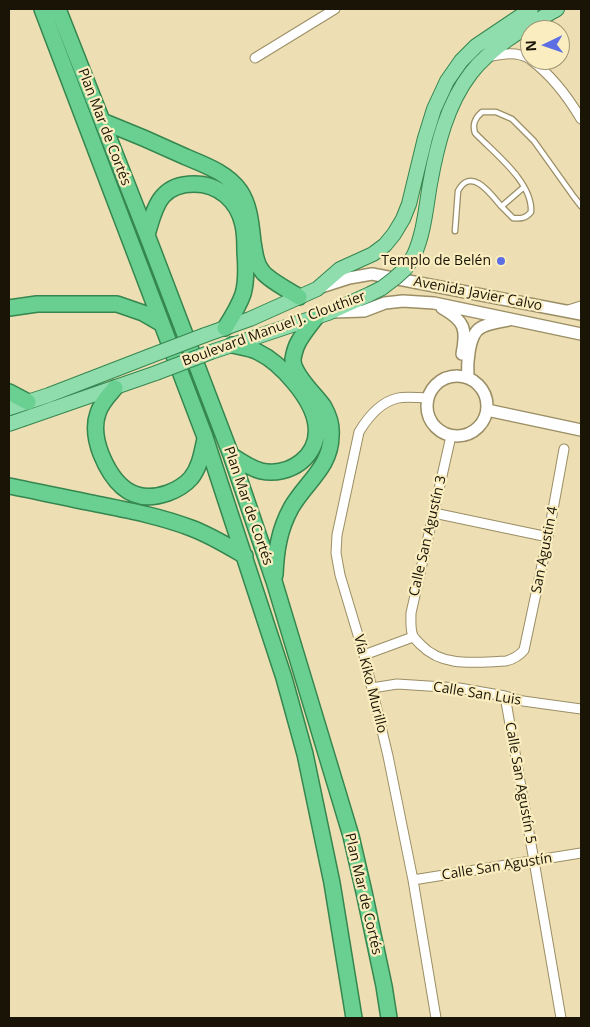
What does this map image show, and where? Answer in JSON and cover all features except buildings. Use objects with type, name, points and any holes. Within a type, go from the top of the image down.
[{"type":"highway","name":"Plan Mar de Cortés","points":[[42,9],[205,437],[284,678],[305,754],[332,882],[354,1018]]},
{"type":"highway","name":"Plan Mar de Cortés","points":[[58,9],[231,455],[274,581],[351,836],[390,1018]]},
{"type":"highway","points":[[102,121],[213,169],[233,182],[243,196],[248,208],[255,257],[262,272],[299,297]]},
{"type":"highway","points":[[146,235],[158,204],[164,195],[174,188],[186,184],[207,185],[226,195],[236,207],[244,227],[246,277],[244,293],[236,312],[225,328]]},
{"type":"highway","points":[[9,308],[37,304],[117,304],[143,313],[162,324]]},
{"type":"highway","points":[[274,581],[276,552],[283,525],[302,491],[322,468],[332,438],[329,418],[324,408],[297,372],[293,359],[299,340],[322,314]]},
{"type":"highway","points":[[231,455],[244,464],[261,471],[289,470],[302,462],[314,445],[317,433],[314,416],[309,404],[292,380],[268,358],[257,351],[232,345]]},
{"type":"highway","points":[[115,388],[98,413],[95,428],[97,443],[104,461],[114,478],[128,491],[137,496],[147,498],[159,496],[176,490],[191,478],[200,462],[205,437]]},
{"type":"highway","points":[[9,392],[28,402]]},
{"type":"highway","points":[[9,486],[166,519],[192,528],[245,556]]},
{"type":"main road","name":"Boulevard Manuel J. Clouthier","points":[[9,408],[250,319],[317,289],[340,269],[374,254],[394,234],[403,219],[409,204],[434,109],[447,81],[461,61],[476,46],[531,9]]},
{"type":"main road","name":"Boulevard Manuel J. Clouthier","points":[[545,20],[557,9]]},
{"type":"main road","name":"Boulevard Manuel J. Clouthier","points":[[9,424],[322,314],[382,288],[406,268],[414,256],[420,240],[432,174],[446,119],[458,93],[472,72],[520,32]]},
{"type":"street","points":[[255,58],[335,9]]},
{"type":"street","points":[[488,57],[520,55]]},
{"type":"street","points":[[542,70],[581,117]]},
{"type":"street","points":[[546,70],[548,75]]},
{"type":"street","points":[[573,106],[581,100]]},
{"type":"street","name":"Avenida Javier Calvo","points":[[317,289],[349,278],[372,274],[581,314]]},
{"type":"street","name":"Avenida Javier Calvo","points":[[322,314],[364,311],[385,303],[403,301],[434,303],[581,334]]},
{"type":"street","points":[[434,303],[459,319],[463,329],[463,377]]},
{"type":"street","points":[[565,311],[581,306]]},
{"type":"street","points":[[463,377],[468,363],[471,342],[477,330],[484,326],[513,319]]},
{"type":"street","points":[[450,376],[463,377],[476,383],[483,391],[487,410],[484,419],[470,433],[461,436],[451,436],[434,426],[426,408],[427,398],[430,391],[442,379],[450,376]]},
{"type":"street","name":"Vía Kiko Murillo","points":[[427,398],[399,398],[390,402],[376,410],[359,432],[337,535],[336,553],[340,575],[364,655],[388,756],[413,880],[436,1018]]},
{"type":"street","points":[[487,410],[581,430]]},
{"type":"street","name":"Calle San Agustín 3","points":[[413,637],[411,613],[451,436]]},
{"type":"street","name":"San Agustin 4","points":[[413,637],[425,650],[438,657],[458,662],[512,660],[524,650],[564,449]]},
{"type":"street","points":[[434,513],[548,537]]},
{"type":"street","points":[[364,655],[413,637]]},
{"type":"street","name":"Calle San Luis","points":[[372,688],[397,684],[459,688],[523,701],[581,709]]},
{"type":"street","name":"Calle San Agustín 5","points":[[505,696],[561,1018]]},
{"type":"street","name":"Calle San Agustín","points":[[413,880],[581,853]]},
{"type":"lane","points":[[455,231],[458,191],[460,186],[466,182],[479,183],[486,188],[513,218],[523,218],[531,212],[532,205],[524,187],[508,165],[475,133],[473,128],[474,122],[482,112],[496,112],[512,119],[534,141],[581,206]]},
{"type":"lane","points":[[502,206],[524,187]]},
{"type":"place","name":"Templo de Belén","points":[[501,261]]}]
